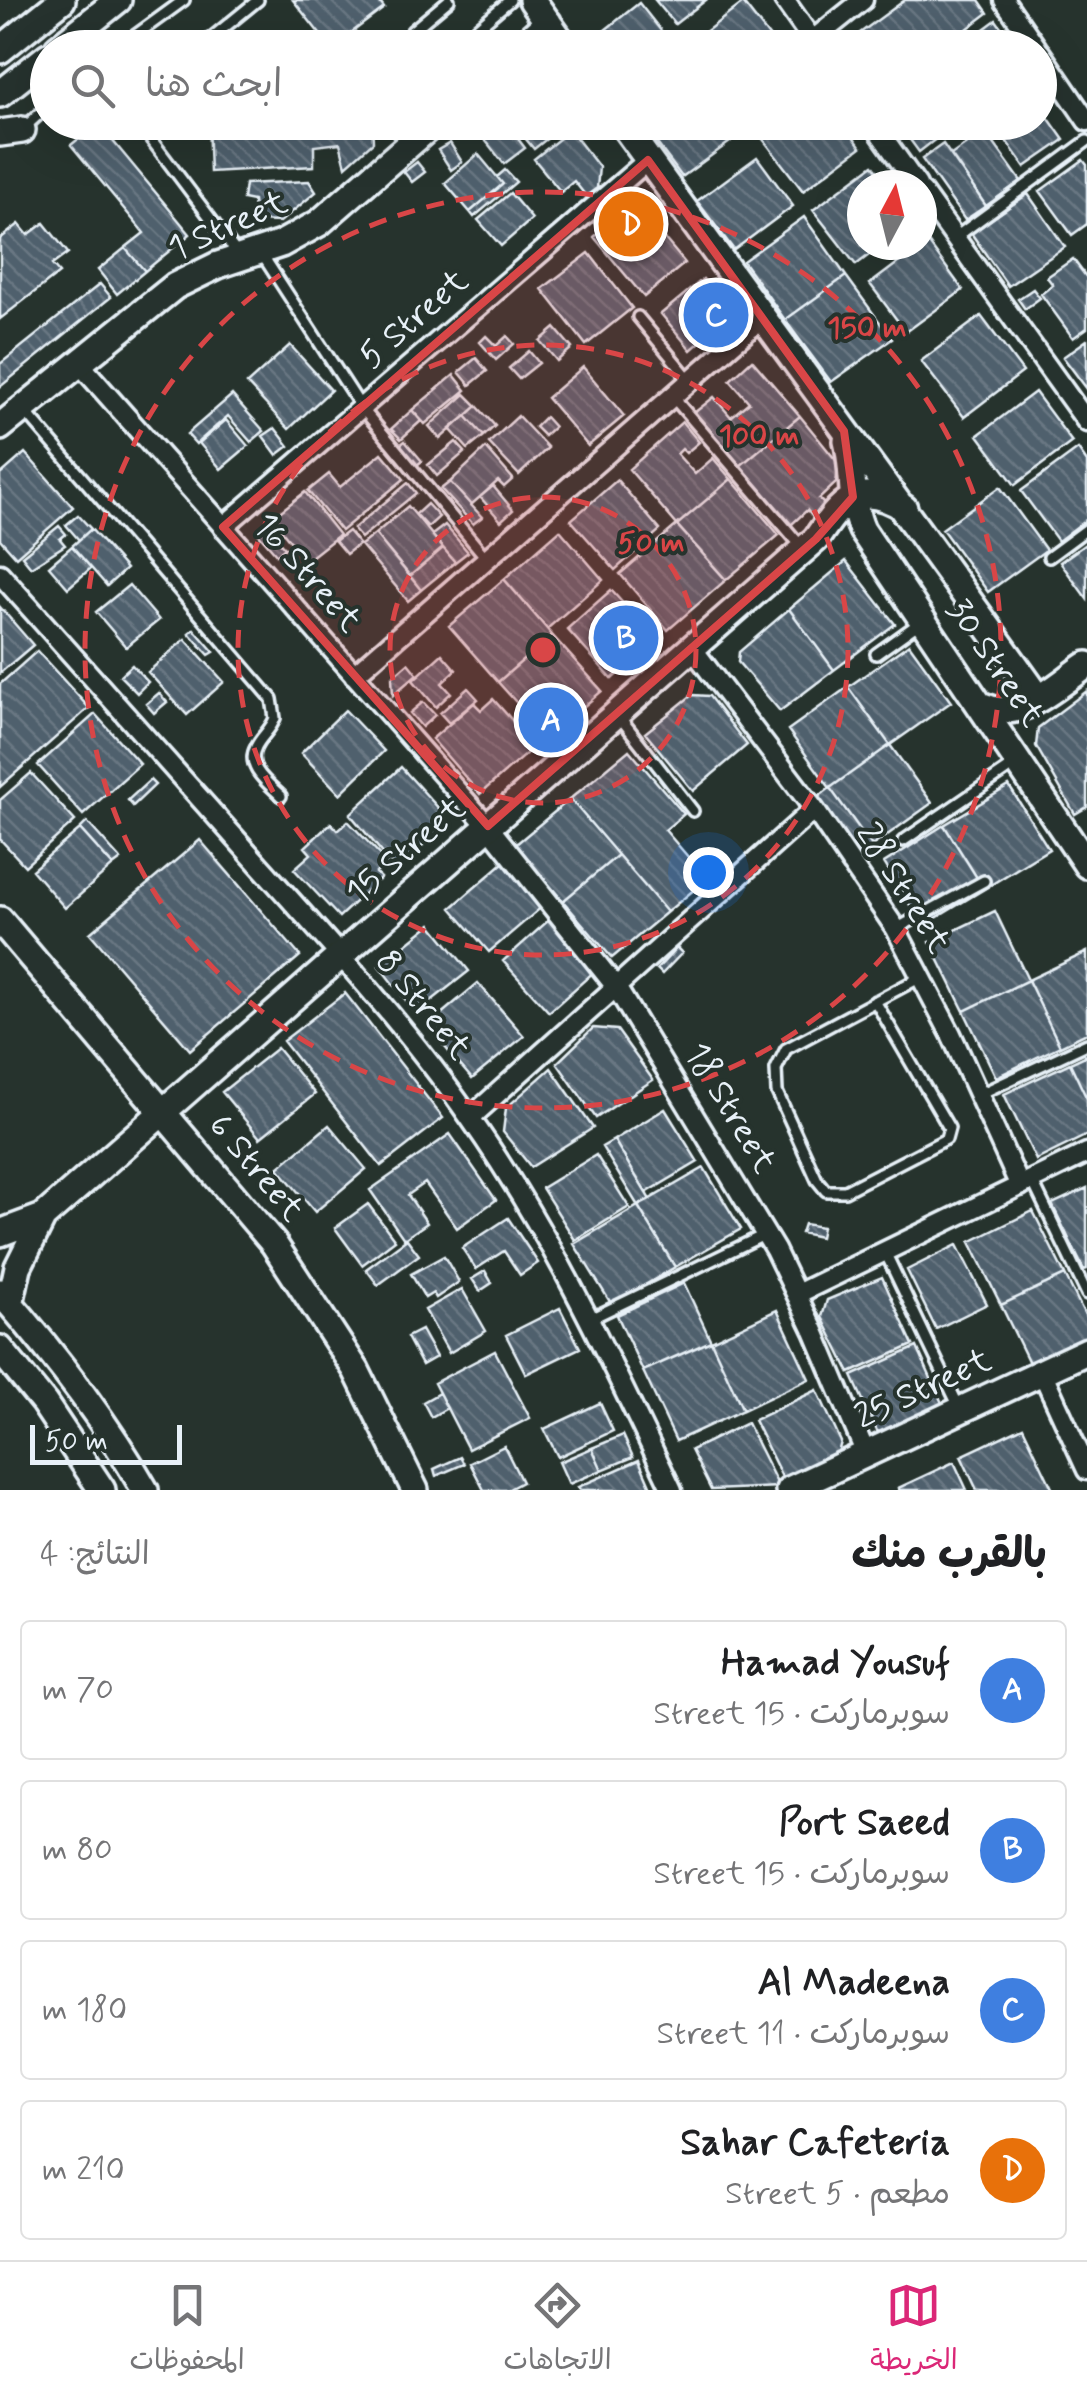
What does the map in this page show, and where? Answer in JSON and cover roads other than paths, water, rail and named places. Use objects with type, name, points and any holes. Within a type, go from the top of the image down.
[{"type":"street","points":[[0,50],[62,0]]},
{"type":"street","points":[[80,30],[118,0]]},
{"type":"street","points":[[784,0],[806,30]]},
{"type":"street","points":[[831,30],[863,0]]},
{"type":"street","points":[[1004,0],[1024,30]]},
{"type":"street","points":[[529,30],[543,8],[556,30]]},
{"type":"street","points":[[0,94],[30,70]]},
{"type":"street","points":[[1057,78],[1087,121]]},
{"type":"street","name":"1 Street","points":[[0,427],[175,286],[207,269],[300,234],[336,211],[415,140]]},
{"type":"street","name":"30 Street","points":[[633,140],[844,432],[904,508],[1032,701]]},
{"type":"street","points":[[885,140],[906,170]]},
{"type":"street","name":"5 Street","points":[[223,526],[648,160]]},
{"type":"street","points":[[937,213],[1087,422]]},
{"type":"street","points":[[354,675],[762,318]]},
{"type":"street","name":"16 Street","points":[[79,363],[488,826]]},
{"type":"street","name":"30 Street","points":[[844,432],[852,464],[852,497],[869,540],[984,706],[1087,865]]},
{"type":"street","points":[[852,497],[874,496],[904,508]]},
{"type":"street","name":"15 Street","points":[[5,1298],[43,1217],[810,544],[837,507],[852,497]]},
{"type":"street","points":[[810,544],[846,532],[869,540]]},
{"type":"street","name":"8 Street","points":[[0,574],[340,954],[470,1118],[543,1231],[590,1318],[672,1490]]},
{"type":"street","name":"28 Street","points":[[692,648],[814,809],[896,929],[1026,1183]]},
{"type":"street","points":[[984,706],[1000,712],[1032,701],[1087,665]]},
{"type":"street","points":[[1016,756],[1032,701]]},
{"type":"street","points":[[470,1118],[814,809]]},
{"type":"street","name":"18 Street","points":[[488,826],[616,986],[766,1234],[797,1294],[866,1454]]},
{"type":"street","name":"6 Street","points":[[0,920],[274,1244],[356,1370],[416,1490]]},
{"type":"street","points":[[797,1294],[1087,1153]]},
{"type":"street","name":"15 Street","points":[[0,1233],[43,1217]]},
{"type":"street","points":[[5,1298],[84,1394],[145,1490]]},
{"type":"street","points":[[0,1349],[44,1404],[102,1490]]},
{"type":"street","name":"25 Street","points":[[790,1490],[1087,1351]]},
{"type":"street","points":[[1042,1372],[1087,1470]]},
{"type":"lane","points":[[143,30],[184,0]]},
{"type":"lane","points":[[221,30],[258,0]]},
{"type":"lane","points":[[413,30],[449,0]]},
{"type":"lane","points":[[475,30],[510,0]]},
{"type":"lane","points":[[153,140],[250,254],[361,407],[487,559]]},
{"type":"lane","points":[[955,238],[1087,141]]},
{"type":"lane","points":[[638,317],[690,380]]},
{"type":"lane","points":[[672,396],[810,544]]},
{"type":"lane","points":[[23,409],[272,699],[275,718],[254,749],[253,761],[257,772],[281,796]]},
{"type":"lane","points":[[1049,557],[1087,528]]},
{"type":"lane","points":[[876,654],[924,620]]},
{"type":"lane","points":[[616,713],[693,811]]},
{"type":"lane","points":[[902,841],[1016,756]]},
{"type":"lane","points":[[896,929],[984,881]]},
{"type":"lane","points":[[876,1001],[950,1128],[946,1139],[845,1191],[826,1191],[817,1180],[777,1092],[776,1069],[786,1049],[921,976]]},
{"type":"lane","points":[[980,1094],[1087,1044]]},
{"type":"lane","points":[[1026,1183],[1087,1294]]},
{"type":"lane","points":[[590,1318],[766,1234]]},
{"type":"lane","points":[[884,1252],[960,1410]]},
{"type":"place","name":"Sahar Cafeteria","points":[[631,224]]},
{"type":"place","name":"Al Madeena","points":[[716,315]]},
{"type":"place","name":"Port Saeed","points":[[626,638]]},
{"type":"place","name":"Hamad Yousuf","points":[[551,720]]}]
